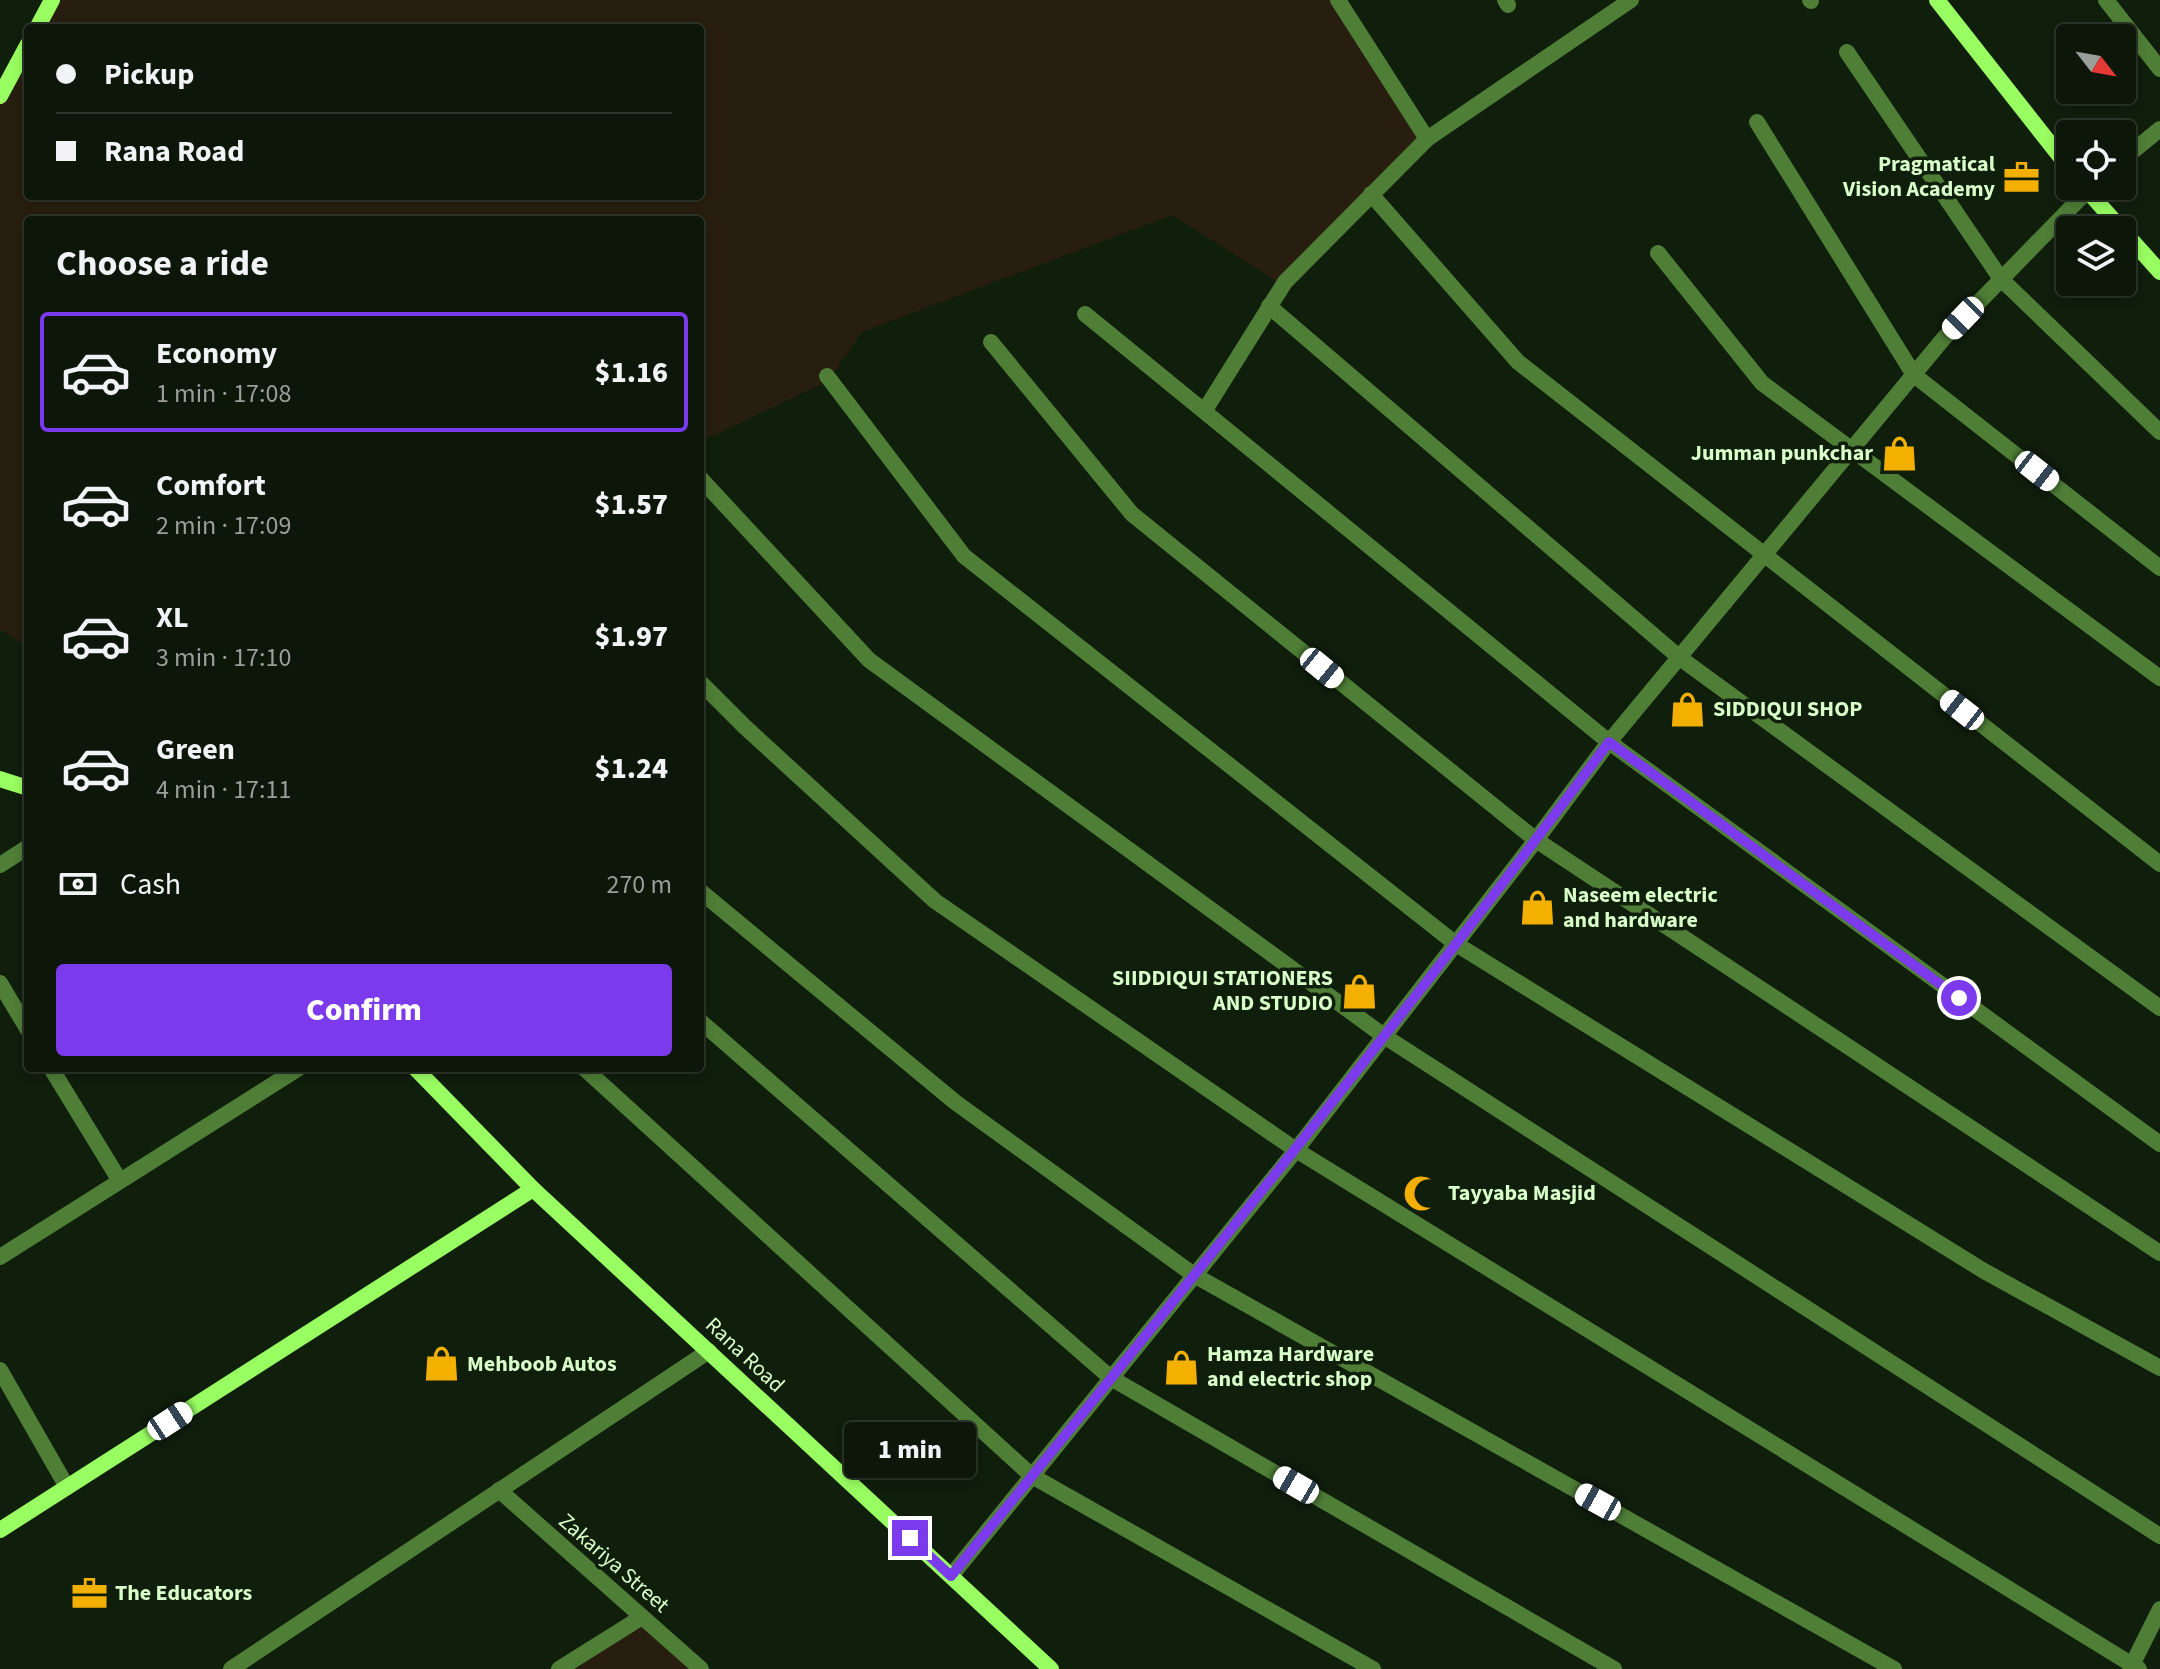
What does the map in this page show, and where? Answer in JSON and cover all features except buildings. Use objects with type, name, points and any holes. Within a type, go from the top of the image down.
[{"type":"street","points":[[39,24],[52,0]]},
{"type":"street","points":[[1338,0],[1427,139]]},
{"type":"street","points":[[1205,410],[1285,282],[1427,139],[1631,0]]},
{"type":"street","points":[[1937,0],[2056,151]]},
{"type":"street","points":[[2106,0],[2160,69]]},
{"type":"street","points":[[0,96],[24,51]]},
{"type":"street","points":[[1847,52],[2001,279],[2160,432]]},
{"type":"street","points":[[1757,122],[1914,375],[2160,568]]},
{"type":"street","points":[[2136,149],[2160,129]]},
{"type":"street","points":[[1371,194],[1518,362],[2160,864]]},
{"type":"street","points":[[951,1576],[1296,1150],[1609,742],[1944,338],[2076,200]]},
{"type":"street","points":[[2097,200],[2160,272]]},
{"type":"street","points":[[1658,253],[1762,383],[2160,678]]},
{"type":"street","points":[[1269,306],[1680,658],[2160,1008]]},
{"type":"street","points":[[1085,314],[1609,742],[2160,1144]]},
{"type":"street","points":[[991,342],[1132,514],[1536,840],[2160,1253]]},
{"type":"street","points":[[827,376],[964,556],[1456,944],[1984,1271],[2160,1368]]},
{"type":"street","points":[[704,482],[869,660],[1384,1036],[2160,1536]]},
{"type":"street","points":[[704,686],[935,901],[1296,1150],[2134,1667],[2160,1609]]},
{"type":"street","points":[[0,779],[24,787]]},
{"type":"street","points":[[0,865],[24,850]]},
{"type":"street","points":[[704,894],[955,1102],[1194,1275],[1894,1669]]},
{"type":"street","points":[[0,983],[24,1023]]},
{"type":"street","points":[[704,1024],[1111,1378],[1614,1669]]},
{"type":"street","points":[[53,1072],[120,1181]]},
{"type":"street","points":[[0,1257],[293,1072]]},
{"type":"street","name":"Rana Road","points":[[419,1072],[533,1189],[1051,1669]]},
{"type":"street","points":[[588,1072],[1032,1476],[1373,1669]]},
{"type":"street","points":[[0,1530],[533,1189]]},
{"type":"street","points":[[231,1669],[709,1351]]},
{"type":"street","points":[[0,1370],[67,1487]]},
{"type":"street","name":"Zakariya Street","points":[[499,1490],[701,1669]]},
{"type":"street","points":[[559,1669],[642,1617]]},
{"type":"shaded area","points":[[55,0],[1337,0],[1428,144],[1286,287],[1172,215],[862,332],[828,381],[704,440],[704,216],[24,216],[24,645],[0,630],[0,101],[24,57],[24,200],[704,200],[704,24],[42,24]]},
{"type":"shaded area","points":[[642,1617],[701,1669],[559,1669]]},
{"type":"place","name":"Pragmatical Vision Academy","points":[[2021,177]]},
{"type":"place","name":"Jumman punkchar","points":[[1899,453]]},
{"type":"place","name":"SIDDIQUI SHOP","points":[[1687,709]]},
{"type":"place","name":"Naseem electric and hardware","points":[[1537,908]]},
{"type":"place","name":"SIIDDIQUI STATIONERS AND STUDIO","points":[[1359,991]]},
{"type":"place","name":"Tayyaba Masjid","points":[[1422,1193]]},
{"type":"place","name":"Mehboob Autos","points":[[441,1364]]},
{"type":"place","name":"Hamza Hardware and electric shop","points":[[1181,1367]]},
{"type":"place","name":"The Educators","points":[[89,1593]]},
{"type":"route","points":[[910,1538],[951,1576],[1296,1150],[1609,742],[1959,998]]}]
